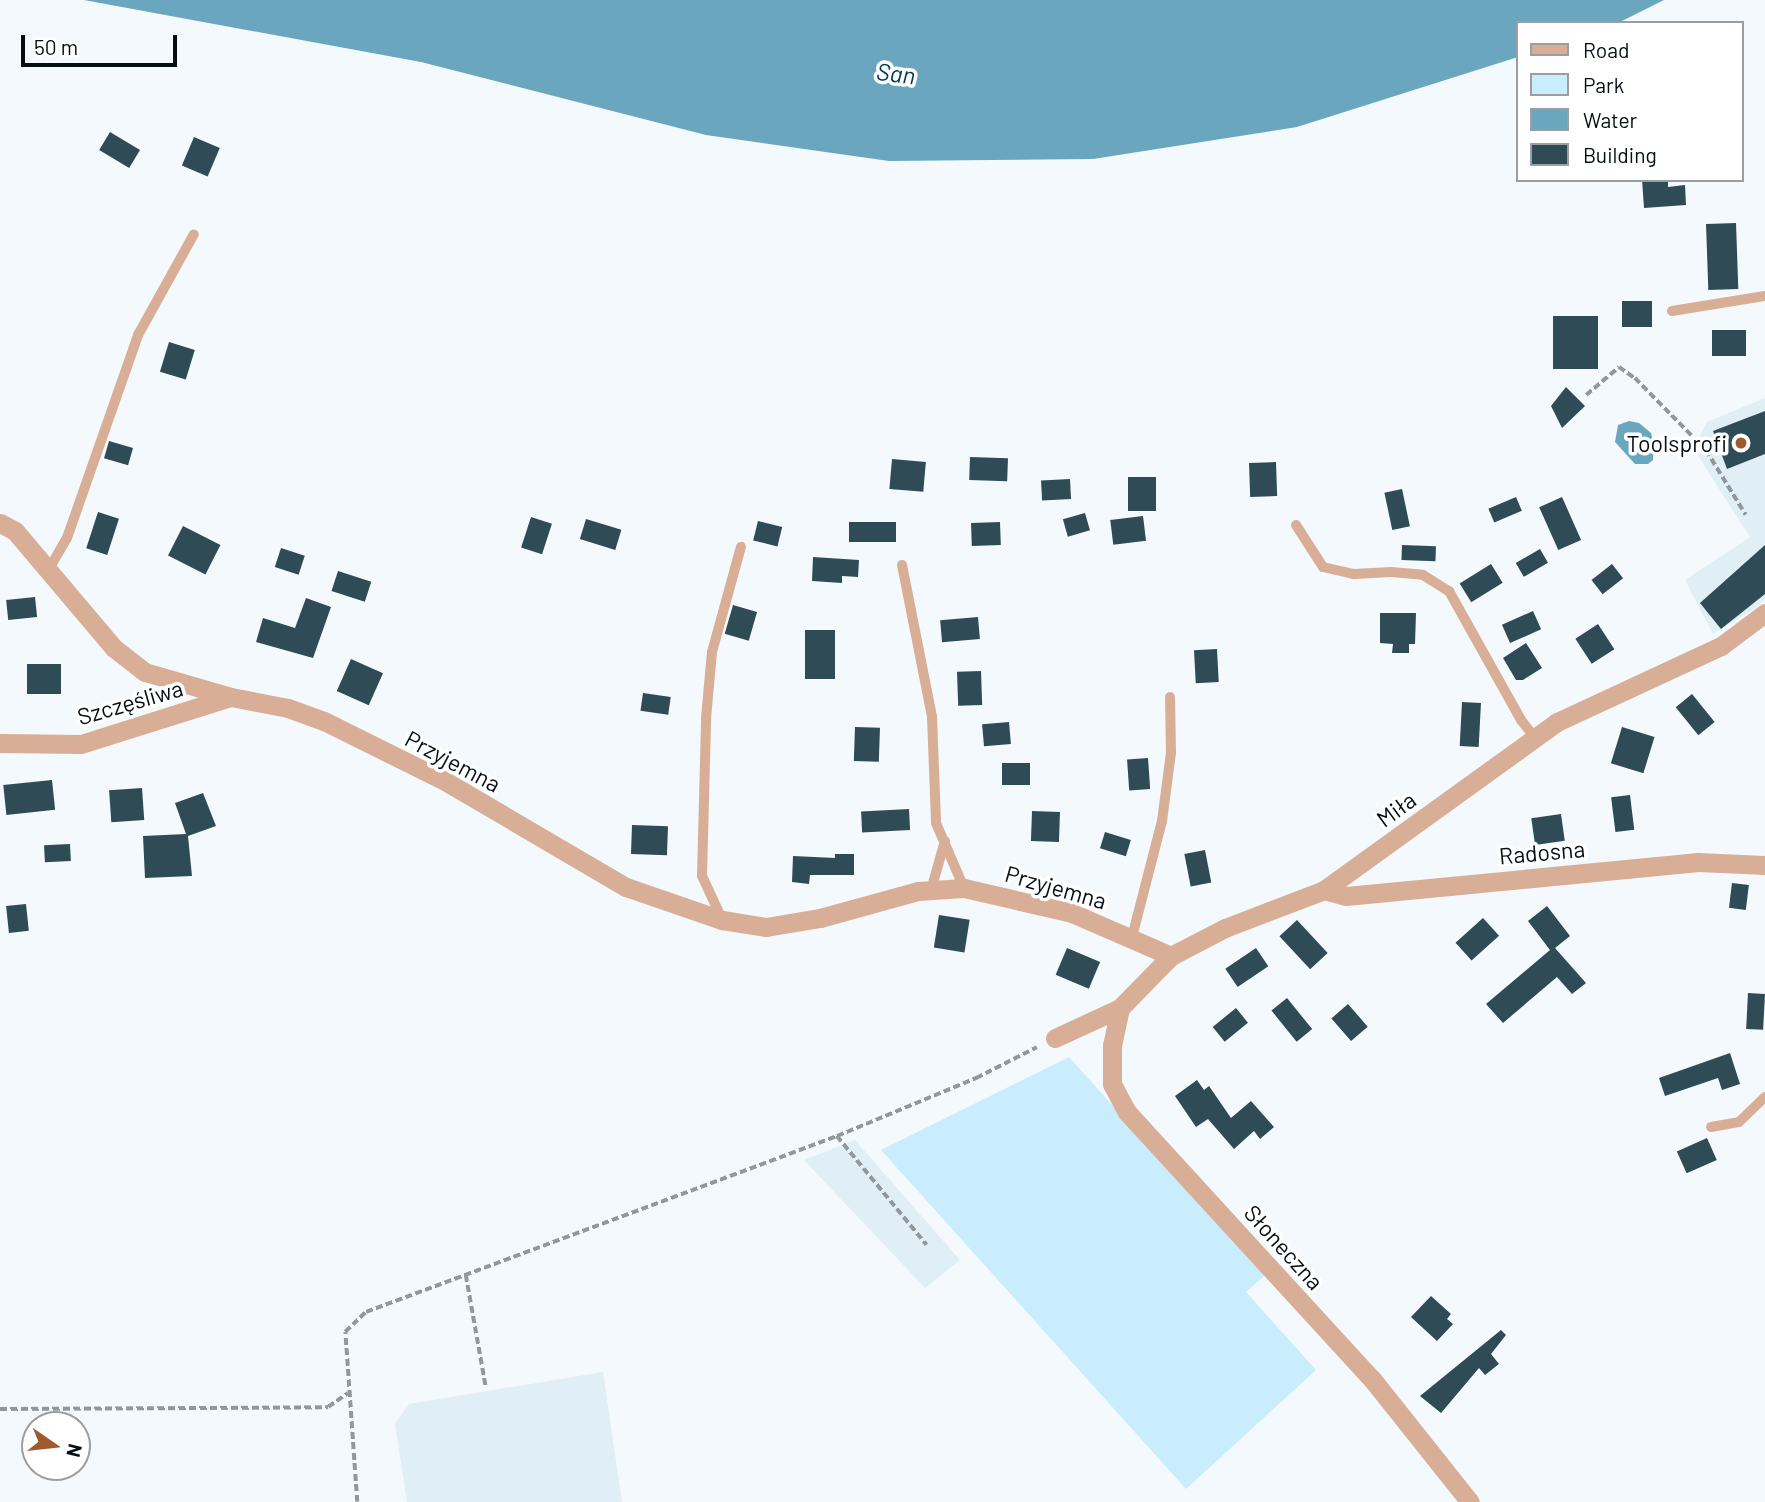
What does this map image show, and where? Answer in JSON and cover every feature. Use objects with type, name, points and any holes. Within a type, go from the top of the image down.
[{"type":"street","name":"Przyjemna","points":[[0,523],[15,531],[114,648],[145,672],[231,697],[288,708],[324,721],[445,781],[626,887],[722,920],[766,927],[820,918],[931,890],[964,888],[1072,913],[1171,956]]},
{"type":"street","name":"Miła","points":[[1055,1038],[1120,1008],[1171,956],[1225,928],[1324,890],[1556,722],[1721,646],[1765,613]]},
{"type":"street","name":"Szczęśliwa","points":[[0,743],[81,744],[231,697]]},
{"type":"street","name":"Radosna","points":[[1324,890],[1346,896],[1699,862],[1765,864]]},
{"type":"street","name":"Słoneczna","points":[[1120,1008],[1112,1045],[1112,1084],[1127,1112],[1372,1379],[1470,1502]]},
{"type":"lane","points":[[49,569],[67,538],[138,335],[194,234]]},
{"type":"lane","points":[[1672,311],[1765,296]]},
{"type":"lane","points":[[1296,525],[1323,567],[1354,575],[1391,572],[1423,575],[1449,591],[1535,738]]},
{"type":"lane","points":[[722,920],[702,876],[706,718],[712,652],[741,547]]},
{"type":"lane","points":[[902,565],[932,717],[936,822],[964,888]]},
{"type":"lane","points":[[1132,937],[1162,821],[1171,753],[1170,697]]},
{"type":"lane","points":[[931,890],[945,841]]},
{"type":"lane","points":[[1711,1127],[1739,1122],[1765,1097]]},
{"type":"path","points":[[1586,396],[1619,367],[1635,378],[1706,450],[1746,514]]},
{"type":"path","points":[[357,1502],[345,1332],[366,1312],[837,1136],[976,1078],[1055,1038]]},
{"type":"path","points":[[837,1136],[927,1245]]},
{"type":"path","points":[[466,1275],[486,1387]]},
{"type":"path","points":[[0,1409],[328,1407],[348,1393]]},
{"type":"shaded area","points":[[1765,398],[1765,598],[1757,607],[1713,634],[1685,580],[1750,537],[1693,448],[1707,422]]},
{"type":"shaded area","points":[[855,1140],[960,1260],[925,1288],[804,1160]]},
{"type":"shaded area","points":[[603,1372],[622,1502],[407,1502],[395,1424],[409,1404]]},
{"type":"green space","points":[[1069,1057],[1265,1275],[1246,1292],[1316,1370],[1186,1489],[881,1150]]},
{"type":"water","name":"San","points":[[84,0],[1664,0],[1622,21],[1516,21],[1516,58],[1297,127],[1093,159],[889,161],[706,135],[421,62]]},
{"type":"water","points":[[1629,421],[1639,423],[1651,433],[1653,460],[1648,464],[1635,464],[1615,442],[1618,425]]},
{"type":"building","points":[[110,132],[140,150],[129,168],[99,150]]},
{"type":"building","points":[[194,137],[220,148],[208,176],[182,166]]},
{"type":"building","points":[[1642,182],[1668,182],[1668,187],[1685,185],[1686,205],[1644,208]]},
{"type":"building","points":[[1736,223],[1738,289],[1708,290],[1706,224]]},
{"type":"building","points":[[1622,301],[1652,301],[1652,327],[1622,327]]},
{"type":"building","points":[[1553,316],[1598,316],[1598,369],[1553,369]]},
{"type":"building","points":[[1712,330],[1746,330],[1746,356],[1712,356]]},
{"type":"building","points":[[169,342],[195,350],[186,380],[160,372]]},
{"type":"building","points":[[1566,387],[1585,406],[1562,428],[1551,406]]},
{"type":"building","name":"Toolsprofi","points":[[1765,411],[1765,454],[1727,469],[1713,431]]},
{"type":"building","points":[[109,441],[133,448],[128,465],[104,458]]},
{"type":"building","points":[[970,457],[1008,458],[1007,481],[969,480]]},
{"type":"building","points":[[892,459],[926,462],[923,492],[889,489]]},
{"type":"building","points":[[1276,462],[1277,496],[1250,497],[1249,463]]},
{"type":"building","points":[[1128,477],[1156,477],[1156,511],[1128,511]]},
{"type":"building","points":[[1070,479],[1071,499],[1042,500],[1041,481]]},
{"type":"building","points":[[1402,489],[1410,526],[1392,530],[1384,493]]},
{"type":"building","points":[[1516,497],[1522,511],[1494,523],[1488,509]]},
{"type":"building","points":[[1562,497],[1581,540],[1558,550],[1539,507]]},
{"type":"building","points":[[98,512],[119,519],[107,555],[86,548]]},
{"type":"building","points":[[1085,513],[1090,530],[1068,537],[1063,519]]},
{"type":"building","points":[[1143,516],[1146,541],[1113,545],[1110,520]]},
{"type":"building","points":[[531,517],[552,524],[542,554],[521,547]]},
{"type":"building","points":[[586,519],[621,530],[615,550],[580,539]]},
{"type":"building","points":[[758,521],[782,527],[777,546],[753,540]]},
{"type":"building","points":[[849,522],[896,522],[896,542],[849,542]]},
{"type":"building","points":[[1000,522],[1001,545],[972,546],[971,523]]},
{"type":"building","points":[[183,526],[220,545],[205,574],[168,555]]},
{"type":"building","points":[[1402,545],[1436,546],[1435,561],[1401,560]]},
{"type":"building","points":[[1765,545],[1765,594],[1721,629],[1700,603]]},
{"type":"building","points":[[281,548],[305,556],[299,575],[275,567]]},
{"type":"building","points":[[1540,549],[1548,563],[1524,577],[1516,563]]},
{"type":"building","points":[[813,557],[859,560],[858,577],[842,576],[842,583],[812,581]]},
{"type":"building","points":[[1491,564],[1503,583],[1471,602],[1460,584]]},
{"type":"building","points":[[1612,564],[1623,578],[1603,594],[1592,580]]},
{"type":"building","points":[[338,571],[371,582],[365,602],[332,591]]},
{"type":"building","points":[[35,597],[37,617],[8,620],[6,600]]},
{"type":"building","points":[[306,598],[331,607],[313,658],[256,642],[263,618],[295,628]]},
{"type":"building","points":[[733,605],[757,612],[749,641],[725,634]]},
{"type":"building","points":[[1533,611],[1541,629],[1510,643],[1502,625]]},
{"type":"building","points":[[1380,613],[1416,613],[1415,644],[1409,644],[1409,653],[1392,653],[1393,644],[1380,643]]},
{"type":"building","points":[[978,617],[980,639],[942,642],[940,620]]},
{"type":"building","points":[[1598,624],[1614,649],[1592,664],[1575,639]]},
{"type":"building","points":[[805,630],[835,630],[835,679],[805,679]]},
{"type":"building","points":[[1526,643],[1542,668],[1523,680],[1516,680],[1503,658]]},
{"type":"building","points":[[1217,649],[1219,682],[1196,683],[1194,650]]},
{"type":"building","points":[[351,659],[383,673],[369,705],[337,691]]},
{"type":"building","points":[[27,664],[61,664],[61,694],[27,694]]},
{"type":"building","points":[[981,671],[982,705],[958,706],[957,672]]},
{"type":"building","points":[[643,693],[671,697],[668,715],[640,711]]},
{"type":"building","points":[[1692,694],[1715,722],[1698,735],[1676,707]]},
{"type":"building","points":[[1462,702],[1481,703],[1479,747],[1460,746]]},
{"type":"building","points":[[1009,722],[1011,744],[984,746],[982,724]]},
{"type":"building","points":[[855,727],[880,728],[879,762],[854,761]]},
{"type":"building","points":[[1622,727],[1655,737],[1643,773],[1611,763]]},
{"type":"building","points":[[1148,758],[1150,789],[1129,790],[1127,759]]},
{"type":"building","points":[[1002,763],[1030,763],[1030,785],[1002,785]]},
{"type":"building","points":[[52,780],[55,810],[6,815],[3,785]]},
{"type":"building","points":[[142,788],[144,820],[111,822],[109,790]]},
{"type":"building","points":[[203,793],[216,826],[188,836],[192,876],[145,878],[143,836],[186,834],[175,803]]},
{"type":"building","points":[[1630,795],[1634,830],[1615,832],[1611,797]]},
{"type":"building","points":[[909,809],[910,830],[862,832],[861,812]]},
{"type":"building","points":[[1032,811],[1060,812],[1059,842],[1031,841]]},
{"type":"building","points":[[1561,814],[1565,841],[1535,845],[1531,818]]},
{"type":"building","points":[[632,825],[668,826],[667,855],[631,854]]},
{"type":"building","points":[[1105,832],[1131,840],[1126,856],[1100,848]]},
{"type":"building","points":[[70,844],[71,861],[45,862],[44,845]]},
{"type":"building","points":[[1205,850],[1211,882],[1191,886],[1184,854]]},
{"type":"building","points":[[835,854],[854,854],[854,875],[810,875],[809,884],[792,882],[793,856],[835,858]]},
{"type":"building","points":[[1732,883],[1749,885],[1746,910],[1729,908]]},
{"type":"building","points":[[26,904],[29,931],[9,933],[6,906]]},
{"type":"building","points":[[1547,906],[1570,936],[1555,948],[1586,983],[1572,994],[1557,977],[1503,1023],[1486,1004],[1550,950],[1528,921]]},
{"type":"building","points":[[939,915],[970,920],[964,952],[934,948]]},
{"type":"building","points":[[1483,918],[1499,936],[1472,961],[1456,943]]},
{"type":"building","points":[[1297,920],[1328,953],[1310,969],[1279,936]]},
{"type":"building","points":[[1067,948],[1100,962],[1089,989],[1056,975]]},
{"type":"building","points":[[1256,948],[1268,966],[1238,987],[1225,969]]},
{"type":"building","points":[[1748,993],[1765,994],[1763,1030],[1746,1029]]},
{"type":"building","points":[[1287,998],[1312,1029],[1297,1042],[1271,1011]]},
{"type":"building","points":[[1348,1004],[1368,1027],[1351,1041],[1331,1018]]},
{"type":"building","points":[[1236,1008],[1248,1023],[1225,1042],[1213,1027]]},
{"type":"building","points":[[1730,1053],[1740,1084],[1722,1090],[1718,1078],[1665,1096],[1659,1078]]},
{"type":"building","points":[[1197,1080],[1204,1090],[1209,1086],[1231,1118],[1251,1101],[1274,1127],[1260,1139],[1254,1131],[1234,1149],[1208,1119],[1196,1127],[1175,1096]]},
{"type":"building","points":[[1707,1138],[1717,1160],[1687,1173],[1677,1151]]},
{"type":"building","points":[[1431,1296],[1451,1314],[1447,1319],[1453,1324],[1437,1341],[1411,1317]]},
{"type":"building","points":[[1501,1330],[1506,1335],[1491,1354],[1499,1364],[1485,1375],[1479,1368],[1441,1413],[1420,1396]]},
{"type":"place","name":"Toolsprofi","points":[[1741,443]]}]
